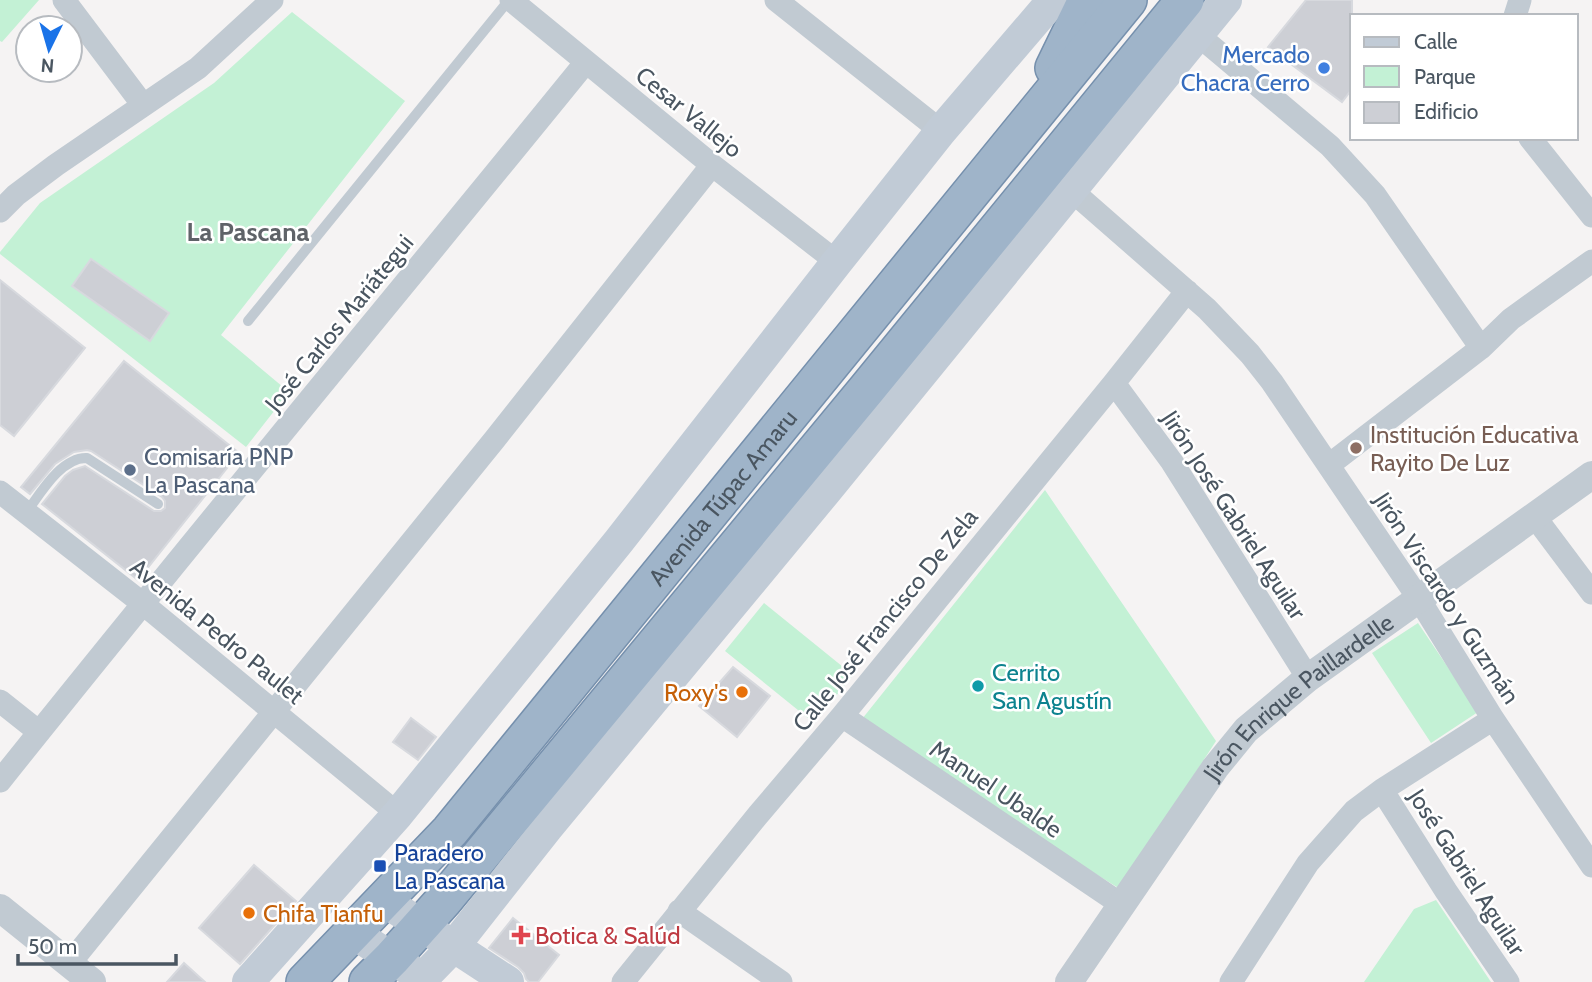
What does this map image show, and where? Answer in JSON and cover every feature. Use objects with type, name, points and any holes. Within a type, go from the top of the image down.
[{"type":"highway","points":[[1026,125],[1087,0]]},
{"type":"highway","name":"Avenida Túpac Amaru","points":[[293,982],[316,970],[450,831],[1128,0]]},
{"type":"highway","name":"Avenida Túpac Amaru","points":[[380,970],[422,926],[1185,0]]},
{"type":"main road","points":[[352,932],[380,970],[424,981],[1226,0]]},
{"type":"main road","points":[[247,982],[398,814],[619,541],[837,262],[1046,2]]},
{"type":"main road","points":[[383,900],[508,982]]},
{"type":"street","points":[[64,0],[143,104]]},
{"type":"street","points":[[0,211],[16,195],[56,165],[198,68],[272,0]]},
{"type":"street","name":"Cesar Vallejo","points":[[510,0],[712,165],[837,262]]},
{"type":"street","points":[[776,0],[941,131]]},
{"type":"street","points":[[1198,35],[1330,146],[1376,195],[1481,348]]},
{"type":"street","name":"José Carlos Mariátegui","points":[[0,780],[586,62]]},
{"type":"street","points":[[1532,140],[1592,216]]},
{"type":"street","points":[[70,963],[487,450],[712,165]]},
{"type":"street","name":"Jirón Viscardo y Guzmán","points":[[1071,190],[1228,328],[1251,354],[1419,599],[1493,719],[1592,866]]},
{"type":"street","points":[[1329,466],[1481,348],[1511,319],[1592,261]]},
{"type":"street","points":[[1481,348],[1527,325],[1592,278]]},
{"type":"street","name":"Calle José Francisco De Zela","points":[[623,982],[1187,291]]},
{"type":"street","name":"Jirón José Gabriel Aguilar","points":[[1114,383],[1172,462],[1308,678]]},
{"type":"street","name":"Jirón Enrique Paillardelle","points":[[1069,982],[1215,768],[1246,730],[1308,678],[1592,475]]},
{"type":"street","name":"Avenida Pedro Paulet","points":[[0,492],[142,603],[398,814]]},
{"type":"street","points":[[1535,517],[1592,593]]},
{"type":"street","points":[[0,701],[39,732]]},
{"type":"street","name":"Manuel Ubalde","points":[[842,716],[1122,905]]},
{"type":"street","points":[[1231,982],[1308,863],[1354,811],[1493,719]]},
{"type":"street","name":"José Gabriel Aguilar","points":[[1382,790],[1508,982]]},
{"type":"street","points":[[0,908],[92,982]]},
{"type":"street","points":[[679,911],[781,982]]},
{"type":"lane","points":[[248,321],[510,0]]},
{"type":"lane","points":[[26,513],[55,475],[80,458],[88,458],[158,504]]},
{"type":"green space","points":[[0,0],[39,0],[27,14],[14,14],[14,28],[0,41]]},
{"type":"green space","name":"La Pascana","points":[[292,12],[405,101],[221,335],[289,392],[246,447],[0,252],[40,203],[214,83]]},
{"type":"green space","points":[[1045,490],[1216,741],[1120,889],[861,728],[862,719]]},
{"type":"green space","points":[[764,603],[853,675],[814,723],[725,651]]},
{"type":"green space","points":[[1418,623],[1478,712],[1431,743],[1372,653]]},
{"type":"green space","points":[[1436,900],[1491,982],[1364,982],[1414,909]]},
{"type":"building","name":"Mercado Chacra Cerro","points":[[1306,0],[1352,0],[1350,92],[1342,102],[1268,47]]},
{"type":"building","points":[[91,259],[169,313],[150,341],[72,286]]},
{"type":"building","points":[[0,280],[85,348],[14,436],[0,425]]},
{"type":"building","name":"Comisaría PNP La Pascana","points":[[124,361],[239,453],[138,580],[42,504],[65,476],[85,466],[154,511],[165,508],[162,497],[87,450],[74,452],[55,464],[30,494],[21,487]]},
{"type":"building","points":[[733,667],[770,696],[737,737],[699,706]]},
{"type":"building","points":[[411,718],[436,737],[418,760],[393,742]]},
{"type":"building","points":[[254,865],[296,901],[240,964],[199,928]]},
{"type":"building","points":[[513,918],[559,955],[538,982],[529,982],[518,967],[489,948]]},
{"type":"building","points":[[184,963],[205,982],[167,982]]},
{"type":"place","name":"Mercado Chacra Cerro","points":[[1324,68]]},
{"type":"place","name":"Institución Educativa Rayito De Luz","points":[[1356,448]]},
{"type":"place","name":"Comisaría PNP La Pascana","points":[[130,470]]},
{"type":"place","name":"Cerrito San Agustín","points":[[978,686]]},
{"type":"place","name":"Roxy's","points":[[742,692]]},
{"type":"place","name":"Paradero La Pascana","points":[[380,866]]},
{"type":"place","name":"Chifa Tianfu","points":[[249,913]]},
{"type":"place","name":"Botica & Salúd","points":[[521,935]]},
{"type":"district","name":"La Pascana","points":[[248,232]]}]
